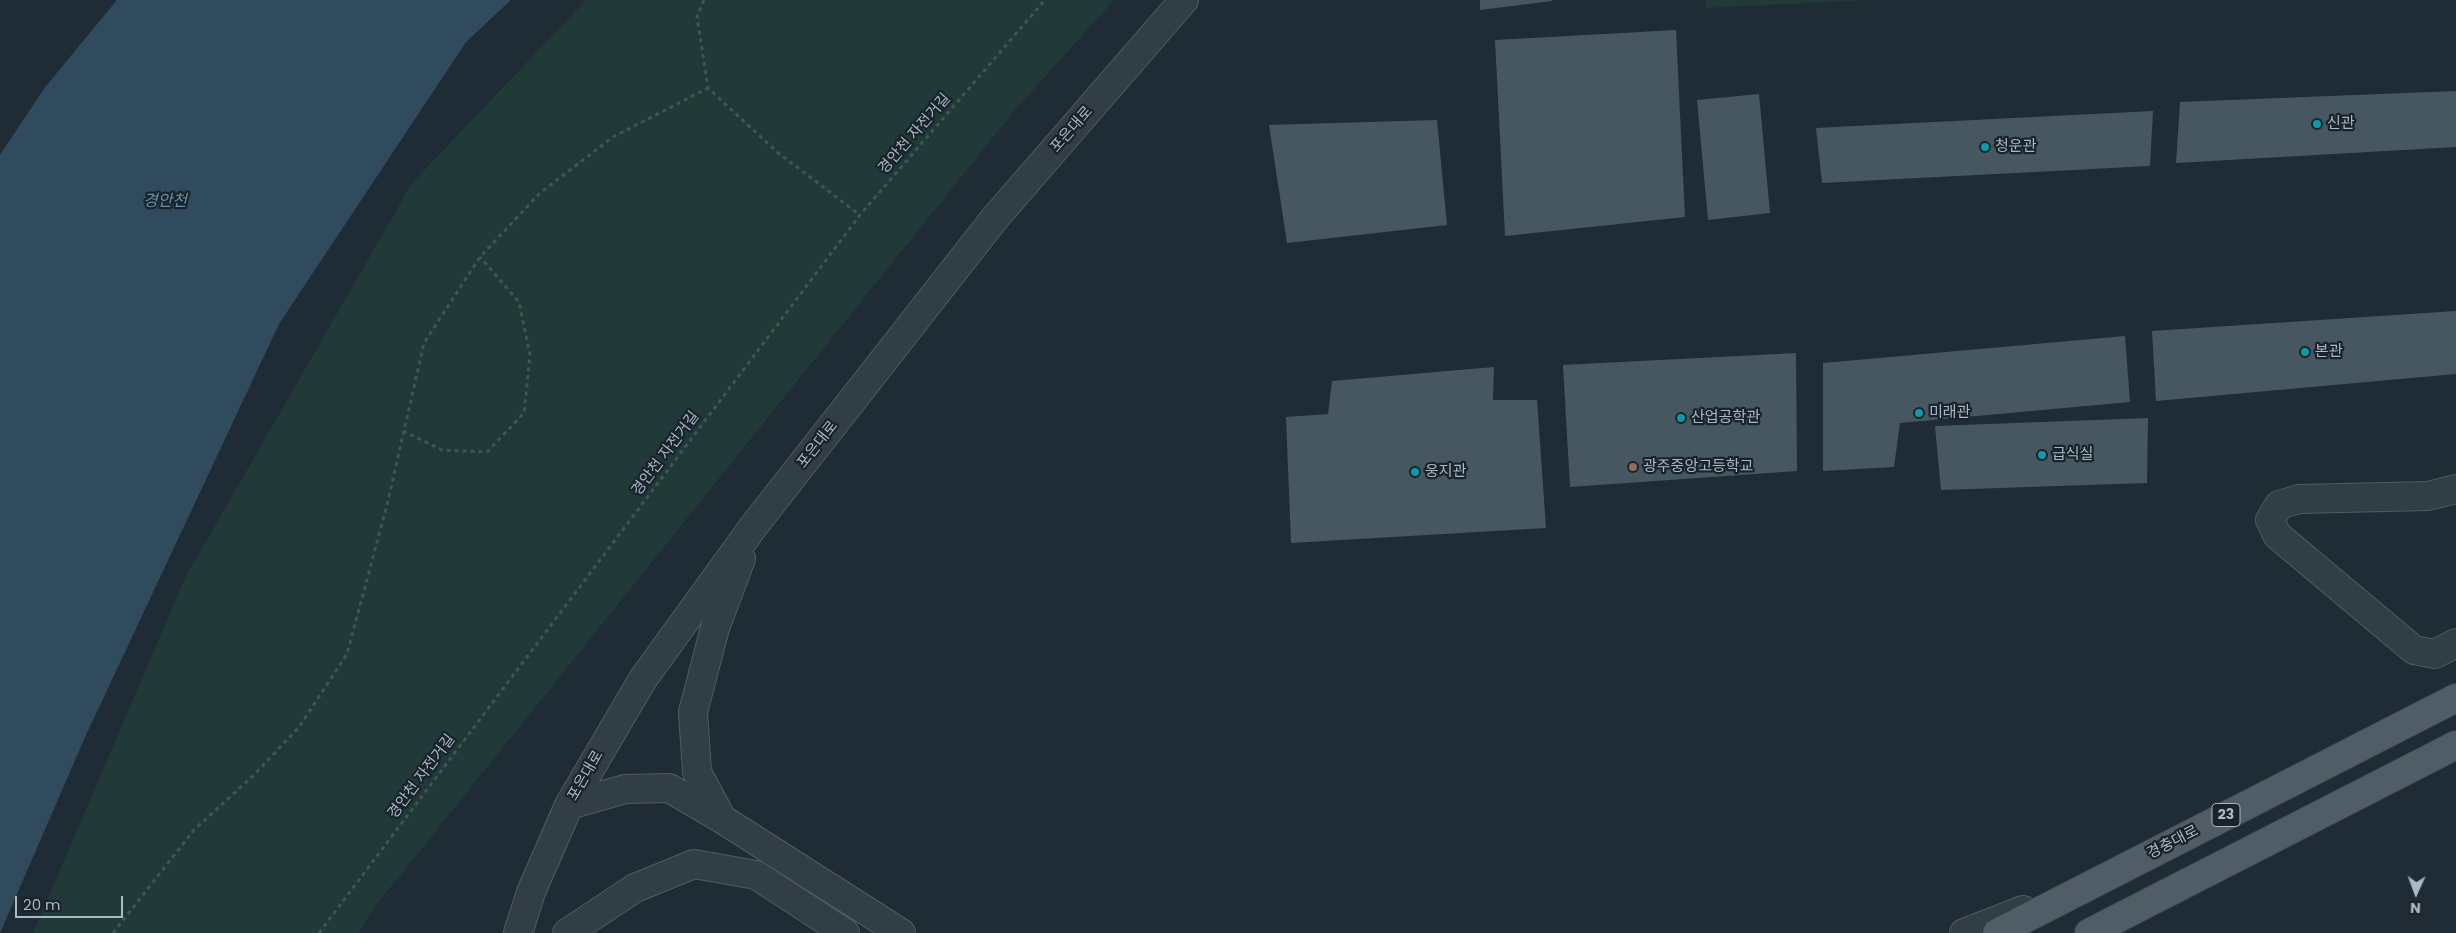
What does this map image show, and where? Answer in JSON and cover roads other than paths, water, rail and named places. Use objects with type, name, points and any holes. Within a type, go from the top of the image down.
[{"type":"main road","name":"경충대로","points":[[1997,933],[2456,698]]},
{"type":"main road","points":[[2089,933],[2456,745]]},
{"type":"street","name":"포은대로","points":[[518,933],[531,892],[569,805],[643,678],[753,527],[995,218],[1184,0]]},
{"type":"street","points":[[2456,490],[2428,496],[2299,499],[2280,505],[2270,520],[2276,535],[2414,650],[2435,654],[2456,643]]},
{"type":"street","points":[[722,819],[697,772],[693,712],[715,628],[753,527]]},
{"type":"street","points":[[569,805],[625,789],[669,788],[722,819],[901,933]]},
{"type":"street","points":[[567,933],[635,888],[694,864],[756,875],[845,933]]},
{"type":"street","points":[[1964,933],[2108,876]]},
{"type":"water","name":"경안천","points":[[117,0],[511,0],[466,42],[279,324],[86,735],[0,933],[0,155],[46,86]]},
{"type":"place","name":"신관","points":[[2317,124]]},
{"type":"place","name":"청운관","points":[[1985,147]]},
{"type":"place","name":"본관","points":[[2305,352]]},
{"type":"place","name":"미래관","points":[[1919,413]]},
{"type":"place","name":"산업공학관","points":[[1681,418]]},
{"type":"place","name":"급식실","points":[[2042,455]]},
{"type":"place","name":"광주중앙고등학교","points":[[1633,467]]},
{"type":"place","name":"웅지관","points":[[1415,472]]}]
